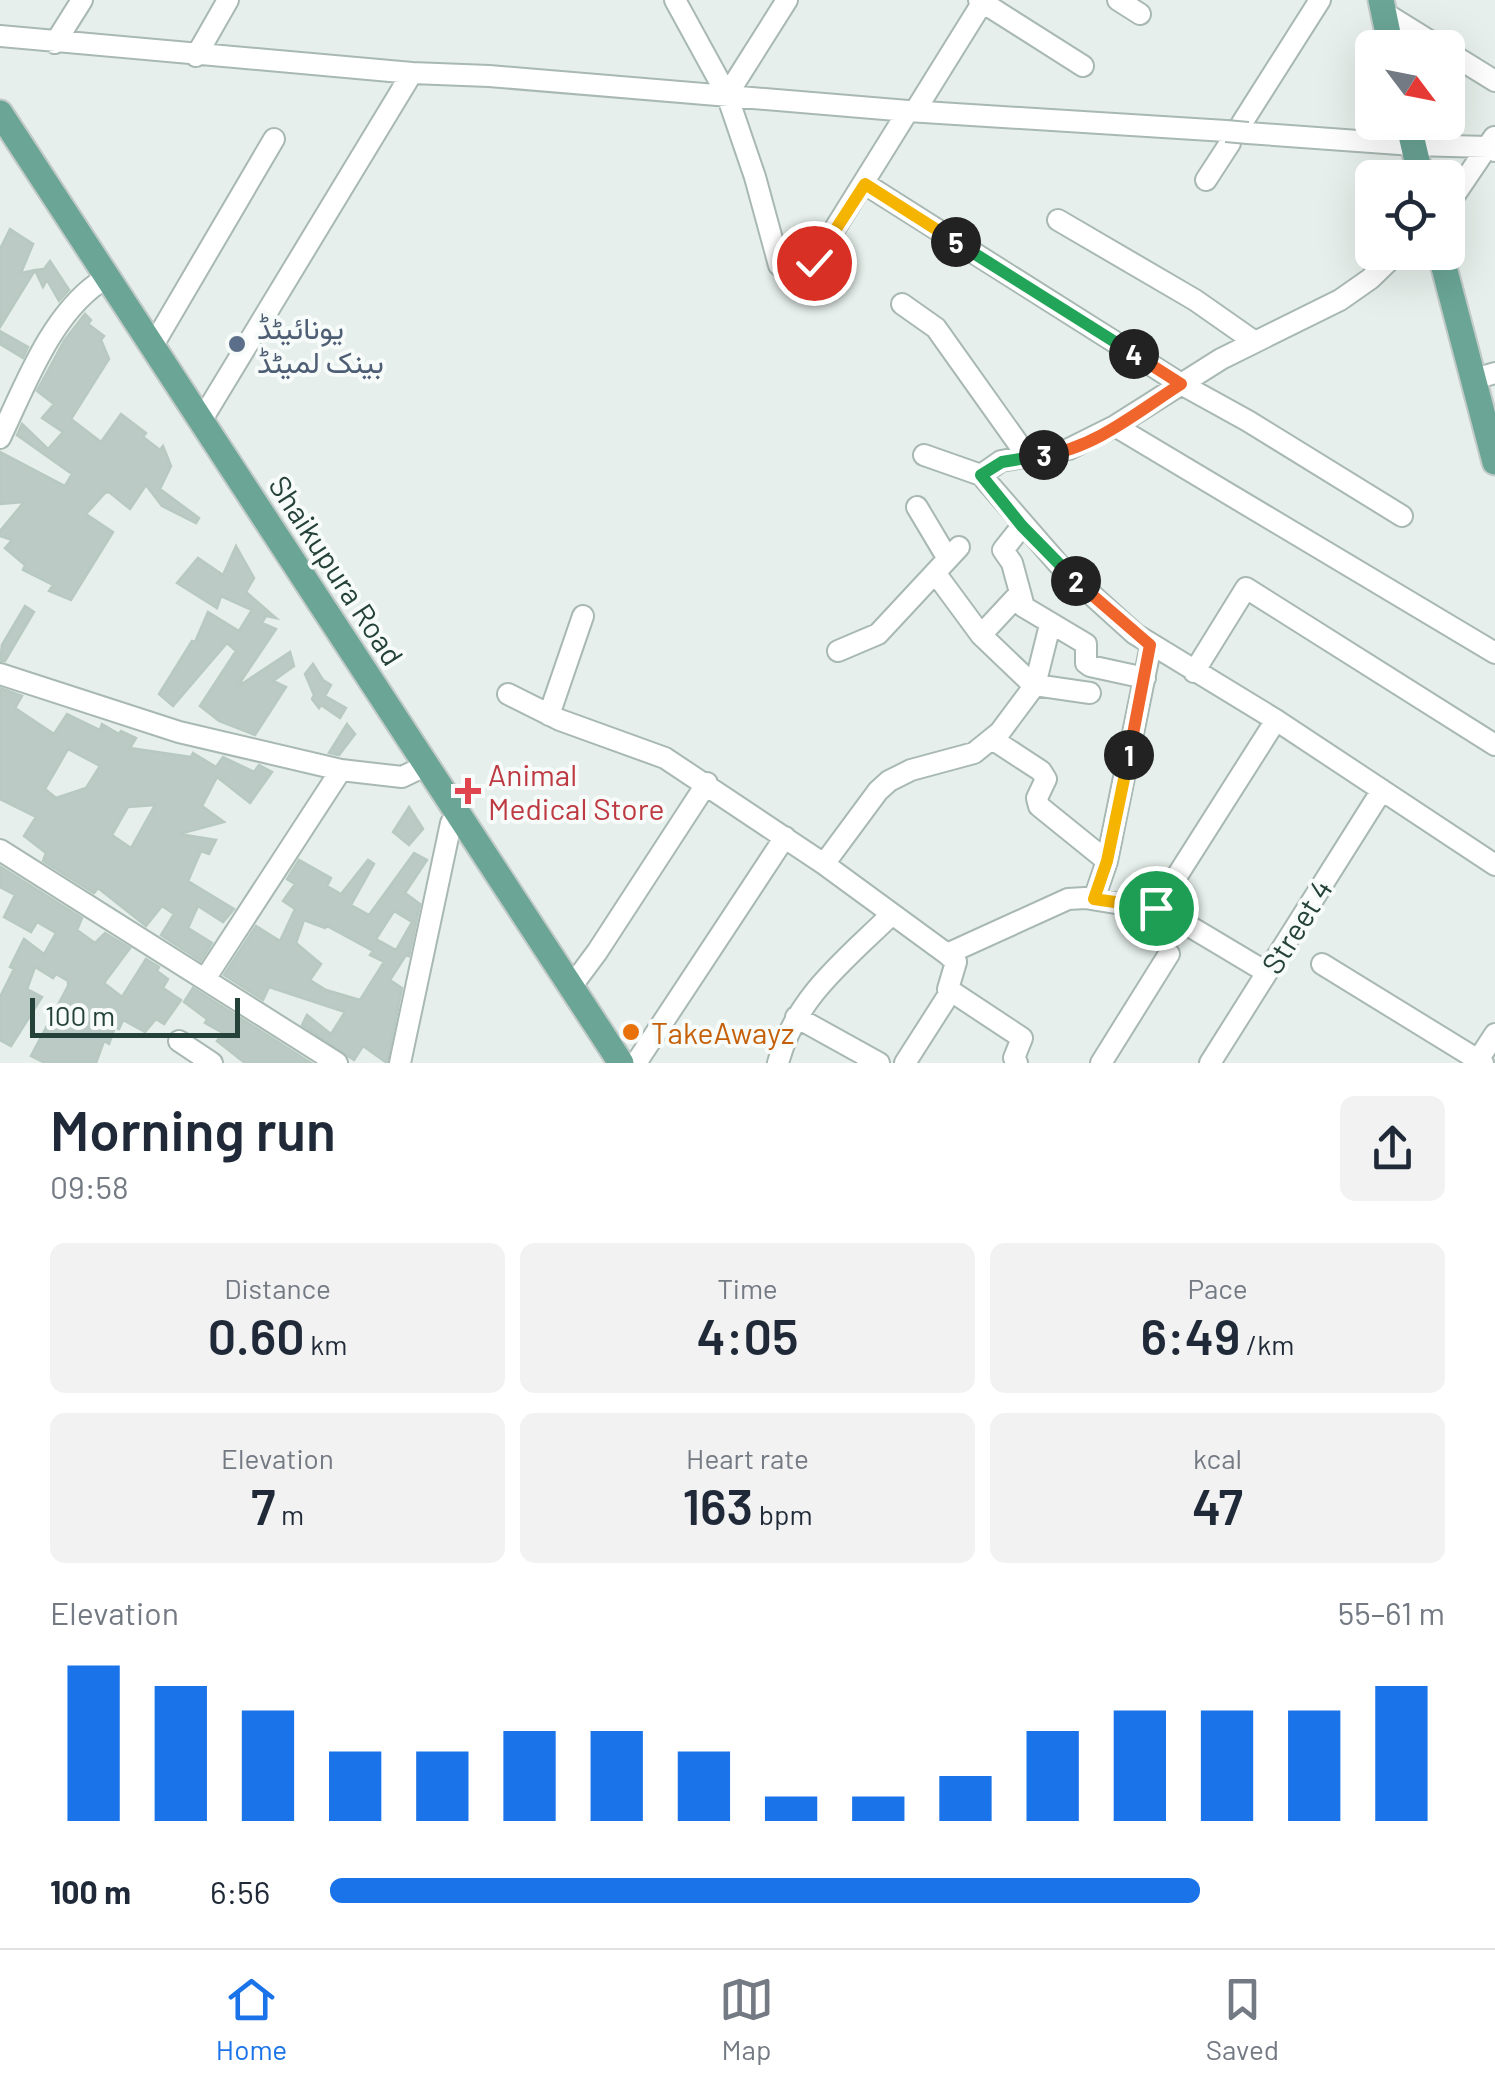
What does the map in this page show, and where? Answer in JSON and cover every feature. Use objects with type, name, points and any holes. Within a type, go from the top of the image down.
[{"type":"main road","name":"Shaikupura Road","points":[[0,113],[201,422],[422,769],[451,823],[607,1063]]},
{"type":"main road","name":"Shaikupura Road","points":[[0,134],[621,1063]]},
{"type":"main road","points":[[1446,270],[1484,376],[1495,462]]},
{"type":"street","points":[[56,44],[82,0]]},
{"type":"street","points":[[196,56],[228,0]]},
{"type":"street","points":[[675,0],[727,95],[779,265],[795,278],[806,275],[982,1],[1082,66]]},
{"type":"street","points":[[727,95],[787,0]]},
{"type":"street","points":[[1118,0],[1140,14]]},
{"type":"street","points":[[1206,180],[1320,0]]},
{"type":"street","points":[[1382,6],[1416,30]]},
{"type":"street","points":[[0,36],[196,56],[912,111],[1236,133],[1355,134]]},
{"type":"street","points":[[1465,62],[1495,81]]},
{"type":"street","points":[[201,422],[412,73]]},
{"type":"street","points":[[152,347],[274,139]]},
{"type":"street","points":[[1460,140],[1493,144],[1465,181]]},
{"type":"street","points":[[865,184],[1181,384],[1402,516]]},
{"type":"street","points":[[1058,220],[1195,300],[1255,342]]},
{"type":"street","points":[[981,475],[1002,462],[1069,450],[1255,342],[1340,300],[1379,270]]},
{"type":"street","points":[[0,438],[65,316],[81,295],[98,283]]},
{"type":"street","points":[[902,304],[936,328],[1027,456]]},
{"type":"street","points":[[1115,426],[1495,653]]},
{"type":"street","points":[[924,456],[981,475],[1022,526],[1107,610],[1150,645],[1276,720],[1495,865]]},
{"type":"street","points":[[917,507],[947,560],[981,635],[1035,685],[1090,693]]},
{"type":"street","points":[[1022,526],[1003,550],[1012,563],[1024,607],[1086,644],[1086,663],[1090,666],[1145,678]]},
{"type":"street","points":[[838,652],[878,634],[947,560]]},
{"type":"street","points":[[1194,672],[1246,588],[1495,745]]},
{"type":"street","points":[[981,635],[1020,592]]},
{"type":"street","points":[[548,715],[583,616]]},
{"type":"street","points":[[824,864],[889,781],[911,770],[974,753],[992,739],[1035,685],[1050,624]]},
{"type":"street","points":[[1094,899],[1107,861],[1150,645]]},
{"type":"street","points":[[0,674],[180,732],[341,770],[387,777],[422,769]]},
{"type":"street","points":[[508,694],[548,715],[650,750],[707,783],[824,864],[956,962],[947,984],[951,992],[1024,1040],[1011,1061]]},
{"type":"street","points":[[1156,908],[1276,720]]},
{"type":"street","points":[[992,739],[1041,771],[1046,779],[1037,798],[1039,806],[1107,861]]},
{"type":"street","points":[[205,978],[341,770]]},
{"type":"street","points":[[572,987],[707,783]]},
{"type":"street","name":"Street 4","points":[[1213,1062],[1382,790]]},
{"type":"street","points":[[400,1063],[451,823]]},
{"type":"street","points":[[636,1063],[785,838]]},
{"type":"street","points":[[0,850],[337,1063]]},
{"type":"street","points":[[947,954],[1068,899],[1094,899],[1156,908],[1266,972]]},
{"type":"street","points":[[778,1063],[796,1017],[816,988],[892,914]]},
{"type":"street","points":[[1101,1063],[1169,954]]},
{"type":"street","points":[[1322,964],[1479,1062],[1495,1034]]},
{"type":"street","points":[[905,1063],[951,992]]},
{"type":"street","points":[[796,1017],[879,1063]]},
{"type":"street","points":[[180,1041],[212,1063]]},
{"type":"building","points":[[10,229],[33,244],[21,273],[35,270],[0,327],[0,249]]},
{"type":"building","points":[[50,261],[69,290],[59,301],[47,280],[43,287],[35,270],[44,269]]},
{"type":"building","points":[[85,314],[91,320],[88,324],[104,336],[101,340],[109,359],[71,419],[101,442],[121,414],[160,450],[163,446],[171,466],[160,489],[199,518],[196,523],[162,506],[146,485],[130,509],[105,493],[86,514],[113,532],[71,600],[49,591],[53,585],[23,570],[25,565],[5,548],[12,540],[0,536],[0,531],[24,502],[0,504],[0,452],[65,486],[72,474],[17,435],[22,424],[48,449],[63,432],[42,418],[54,404],[37,391],[64,341]]},
{"type":"building","points":[[0,331],[28,347],[23,358],[0,344]]},
{"type":"building","points":[[236,546],[254,578],[246,592],[276,618],[266,616],[262,623],[276,629],[237,687],[290,652],[294,666],[273,681],[286,687],[255,735],[219,721],[200,706],[236,651],[227,643],[173,706],[159,694],[192,641],[195,642],[208,612],[239,631],[252,610],[221,596],[217,608],[177,583],[198,558],[223,575]]},
{"type":"building","points":[[25,606],[34,612],[5,661],[0,661],[2,645]]},
{"type":"building","points":[[313,664],[331,685],[325,696],[346,708],[340,718],[321,705],[319,708],[312,699],[314,695],[305,674]]},
{"type":"building","points":[[0,688],[22,696],[15,708],[54,734],[67,714],[100,730],[102,724],[136,738],[130,748],[191,757],[193,753],[216,767],[223,757],[254,772],[259,765],[272,772],[250,803],[217,777],[202,806],[224,822],[179,834],[216,840],[209,854],[201,851],[188,881],[234,909],[223,922],[198,906],[188,928],[212,943],[201,961],[161,935],[174,914],[162,906],[146,926],[98,888],[94,893],[43,861],[46,853],[24,836],[36,817],[0,799]],"holes":[[[68,749],[100,766],[86,788],[56,798],[45,789]],[[155,805],[131,848],[112,835],[128,807]]]},
{"type":"building","points":[[347,724],[355,734],[339,755],[329,753]]},
{"type":"building","points":[[409,807],[423,829],[409,845],[393,832]]},
{"type":"building","points":[[414,853],[427,860],[405,893],[420,904],[409,956],[390,980],[402,988],[387,1063],[363,1046],[354,1060],[302,1025],[307,1015],[331,1034],[345,1012],[269,987],[263,1000],[224,975],[256,926],[280,941],[295,909],[283,901],[295,884],[287,879],[299,860],[331,878],[327,886],[341,894],[368,860],[374,864],[351,905],[369,915]],"holes":[[[394,911],[412,922],[396,950],[376,939]],[[304,920],[327,926],[373,951],[370,955],[384,962],[360,1000],[326,990],[310,980],[321,964],[296,943]]]},
{"type":"building","points":[[1,867],[82,918],[77,930],[95,943],[105,933],[130,948],[104,983],[122,997],[146,959],[159,967],[157,971],[168,979],[163,988],[181,1000],[164,1024],[156,1019],[145,1032],[123,1020],[119,1029],[115,1027],[109,1044],[104,1041],[96,1063],[45,1063],[31,1056],[68,981],[56,974],[53,978],[35,967],[27,989],[42,997],[11,1046],[0,1040],[0,997],[24,939],[44,954],[56,933],[37,922],[31,932],[4,917],[15,895],[0,887]]},
{"type":"building","points":[[193,988],[311,1063],[245,1063],[217,1041],[223,1033],[205,1023],[207,1019],[184,1002]]},
{"type":"place","name":"یونائیٹڈ بینک لمیٹڈ","points":[[237,344]]},
{"type":"place","name":"Animal Medical Store","points":[[468,791]]},
{"type":"place","name":"TakeAwayz","points":[[631,1032]]},
{"type":"route","points":[[814,263],[865,184],[1181,384],[1069,450],[1002,462],[981,475],[1061,566],[1150,645],[1107,861],[1094,899],[1156,908]]}]
